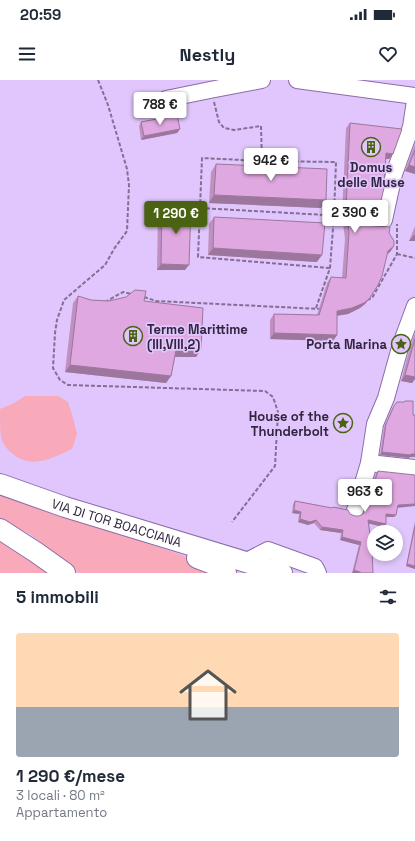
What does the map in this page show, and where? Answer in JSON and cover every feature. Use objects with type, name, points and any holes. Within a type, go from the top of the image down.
[{"type":"main road","name":"VIA DI TOR BOACCIANA","points":[[0,484],[65,507],[172,539],[184,552],[218,566],[226,573]]},
{"type":"main road","points":[[0,530],[37,553],[65,573]]},
{"type":"main road","points":[[172,539],[282,573]]},
{"type":"street","points":[[166,99],[207,85],[262,80]]},
{"type":"street","points":[[297,80],[415,96]]},
{"type":"street","points":[[384,220],[394,174],[411,127],[415,101]]},
{"type":"street","points":[[355,510],[369,463],[375,424],[386,398],[401,344],[415,306]]},
{"type":"street","points":[[369,463],[415,468]]},
{"type":"street","points":[[245,562],[268,550],[315,567],[318,573]]},
{"type":"path","points":[[98,80],[108,105],[127,169],[129,185],[127,230],[105,265],[64,300],[57,320],[53,368],[60,380],[68,386],[265,391],[273,397],[278,412],[275,466],[232,522]]},
{"type":"path","points":[[207,85],[215,105],[219,122],[224,128],[234,130],[261,126],[262,161]]},
{"type":"path","points":[[316,308],[330,268],[336,162],[262,161],[202,158],[198,257],[330,268]]},
{"type":"path","points":[[200,208],[348,217]]},
{"type":"path","points":[[363,218],[397,221],[397,254],[372,298],[366,301]]},
{"type":"path","points":[[397,254],[415,258]]},
{"type":"path","points":[[104,303],[123,292],[136,295]]},
{"type":"path","points":[[143,297],[156,301],[323,309]]},
{"type":"shaded area","points":[[25,396],[58,396],[68,402],[77,434],[72,449],[50,459],[36,462],[21,459],[8,449],[1,437],[0,409]]},
{"type":"shaded area","points":[[0,492],[51,511],[176,553],[214,567],[223,573],[79,573],[30,534],[0,519]]},
{"type":"shaded area","points":[[0,538],[54,573],[0,573]]},
{"type":"building","points":[[177,115],[180,129],[144,136],[141,122]]},
{"type":"building","points":[[350,123],[402,129],[393,154],[386,153],[384,188],[379,209],[365,208],[363,225],[390,227],[389,233],[394,241],[394,246],[388,251],[382,276],[369,299],[352,308],[337,311],[337,335],[274,333],[274,314],[319,315],[331,277],[346,278],[349,233],[346,209]]},
{"type":"building","points":[[415,150],[415,167],[409,165]]},
{"type":"building","points":[[216,164],[327,169],[326,200],[214,195]]},
{"type":"building","points":[[162,206],[191,206],[189,265],[161,264]]},
{"type":"building","points":[[214,217],[325,223],[322,255],[213,248]]},
{"type":"building","name":"Terme Marittime (III,VIII,2)","points":[[135,290],[146,291],[144,301],[203,308],[201,349],[176,350],[171,376],[70,365],[78,296],[91,300],[109,301],[126,297]]},
{"type":"building","points":[[415,339],[415,377],[405,375]]},
{"type":"building","points":[[413,401],[413,415],[415,415],[415,454],[411,455],[382,452],[386,424],[394,406],[397,402]]},
{"type":"building","points":[[378,471],[415,475],[415,504],[398,505],[396,515],[386,514],[386,524],[368,520],[367,561],[373,561],[373,573],[361,573],[354,570],[361,542],[342,537],[343,530],[322,527],[316,520],[310,522],[300,519],[301,512],[294,510],[295,501],[348,510],[350,514],[355,516],[363,514],[366,510]]},
{"type":"building","points":[[415,526],[415,566],[407,564]]},
{"type":"place","name":"Domus delle Muse","points":[[371,147]]},
{"type":"place","name":"Terme Marittime (III,VIII,2)","points":[[133,336]]},
{"type":"place","name":"Porta Marina","points":[[401,344]]},
{"type":"place","name":"House of the Thunderbolt","points":[[343,423]]}]
